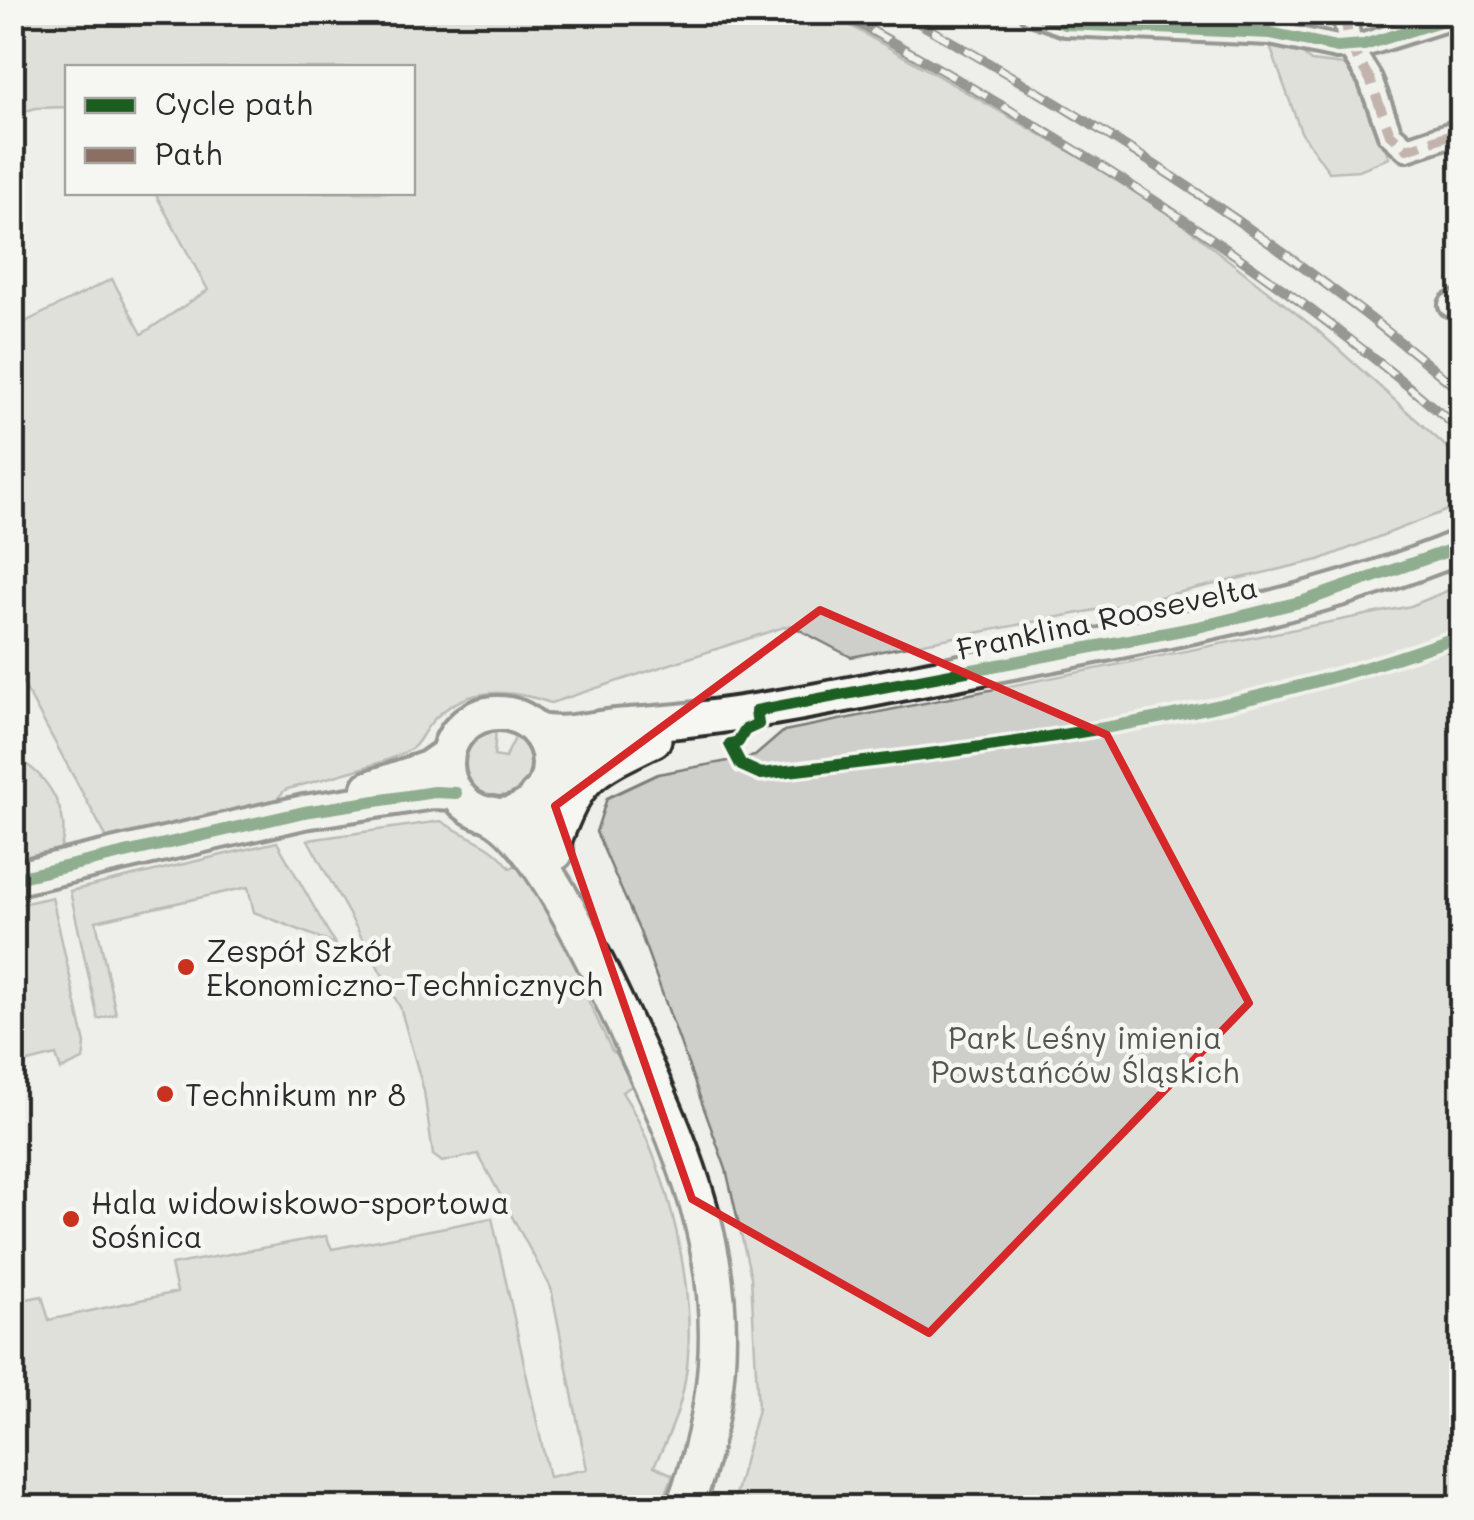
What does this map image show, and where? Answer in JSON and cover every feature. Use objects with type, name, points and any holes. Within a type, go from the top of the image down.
[{"type":"main road","points":[[552,844],[578,785],[596,767],[652,739]]},
{"type":"main road","points":[[543,785],[541,825],[552,844],[571,914]]},
{"type":"main road","points":[[492,815],[511,824],[571,914],[672,1124],[708,1233],[718,1309],[716,1375],[703,1451],[684,1508]]},
{"type":"street","points":[[1030,12],[1065,24],[1134,20],[1270,33],[1350,47],[1462,14]]},
{"type":"street","points":[[1344,12],[1350,47],[1370,79],[1397,143],[1407,149],[1458,132]]},
{"type":"street","name":"Franklina Roosevelta","points":[[538,731],[566,734],[611,726],[706,720],[1198,627],[1304,601],[1460,547]]},
{"type":"street","points":[[492,712],[518,716],[538,731],[550,758],[543,785],[514,812],[492,815],[474,809],[456,794],[446,768],[448,754],[462,726],[492,712]]},
{"type":"street","name":"Franklina Roosevelta","points":[[543,785],[571,758],[652,739],[706,720]]},
{"type":"street","points":[[304,812],[428,768],[448,754]]},
{"type":"street","points":[[12,879],[304,812],[434,792],[456,794]]},
{"type":"highlighted area","points":[[820,610],[1107,735],[1249,1003],[929,1333],[692,1199],[555,806]]},
{"type":"green space","points":[[13,12],[828,13],[1146,195],[1316,329],[1461,460],[1461,505],[1319,560],[1142,601],[851,657],[790,625],[551,703],[502,693],[471,697],[443,712],[414,747],[399,755],[285,790],[277,799],[108,840],[13,665],[12,357],[23,352],[13,328],[112,279],[142,334],[208,290],[156,195],[415,195],[415,65],[65,65],[65,107],[35,108],[13,116]]},
{"type":"green space","points":[[1267,38],[1290,43],[1311,61],[1344,65],[1361,82],[1389,158],[1359,170],[1329,172],[1301,132]]},
{"type":"green space","name":"Park Leśny imienia Powstańców Śląskich","points":[[1461,585],[1461,1507],[732,1507],[758,1409],[751,1277],[726,1169],[640,932],[596,832],[607,798],[658,774],[755,756],[784,731],[1411,606]]},
{"type":"green space","points":[[496,728],[494,756],[505,758],[517,734],[534,760],[527,785],[498,801],[471,788],[461,760],[479,733]]},
{"type":"green space","points":[[21,761],[50,789],[61,814],[63,840],[59,852],[13,863],[12,762]]},
{"type":"green space","points":[[441,821],[486,846],[510,868],[520,864],[587,985],[587,998],[612,1051],[621,1056],[635,1084],[622,1092],[639,1121],[666,1192],[684,1271],[688,1310],[683,1391],[654,1466],[673,1475],[661,1507],[13,1507],[12,1302],[42,1296],[49,1320],[177,1292],[171,1265],[326,1236],[332,1249],[492,1218],[549,1477],[587,1469],[551,1288],[478,1154],[442,1162],[433,1155],[424,1091],[400,1007],[308,840]]},
{"type":"green space","points":[[277,842],[335,944],[254,912],[248,887],[96,921],[116,1014],[98,1019],[70,891]]},
{"type":"green space","points":[[52,897],[85,1044],[83,1060],[61,1070],[56,1055],[13,1066],[13,906]]},
{"type":"railway","points":[[838,12],[1002,106],[1162,205],[1315,313],[1462,432]]},
{"type":"railway","points":[[899,12],[1047,97],[1190,188],[1329,286],[1462,393]]},
{"type":"marked path","points":[[1344,12],[1350,47],[1370,79],[1390,134],[1407,149],[1462,131]]},
{"type":"marked path","points":[[1451,305],[1462,301]]},
{"type":"cycle path","points":[[1031,12],[1065,24],[1270,33],[1337,47],[1364,45],[1462,14]]},
{"type":"cycle path","points":[[1462,546],[1304,601],[1198,627],[756,711],[758,724],[745,730],[738,742],[730,744],[741,765],[761,774],[1028,740],[1204,709],[1291,688],[1462,635]]},
{"type":"cycle path","points":[[12,879],[304,812],[434,792],[456,793]]},
{"type":"place","name":"Zespół Szkół Ekonomiczno-Technicznych","points":[[186,967]]},
{"type":"place","name":"Technikum nr 8","points":[[165,1094]]},
{"type":"place","name":"Hala widowiskowo-sportowa Sośnica","points":[[71,1219]]}]
